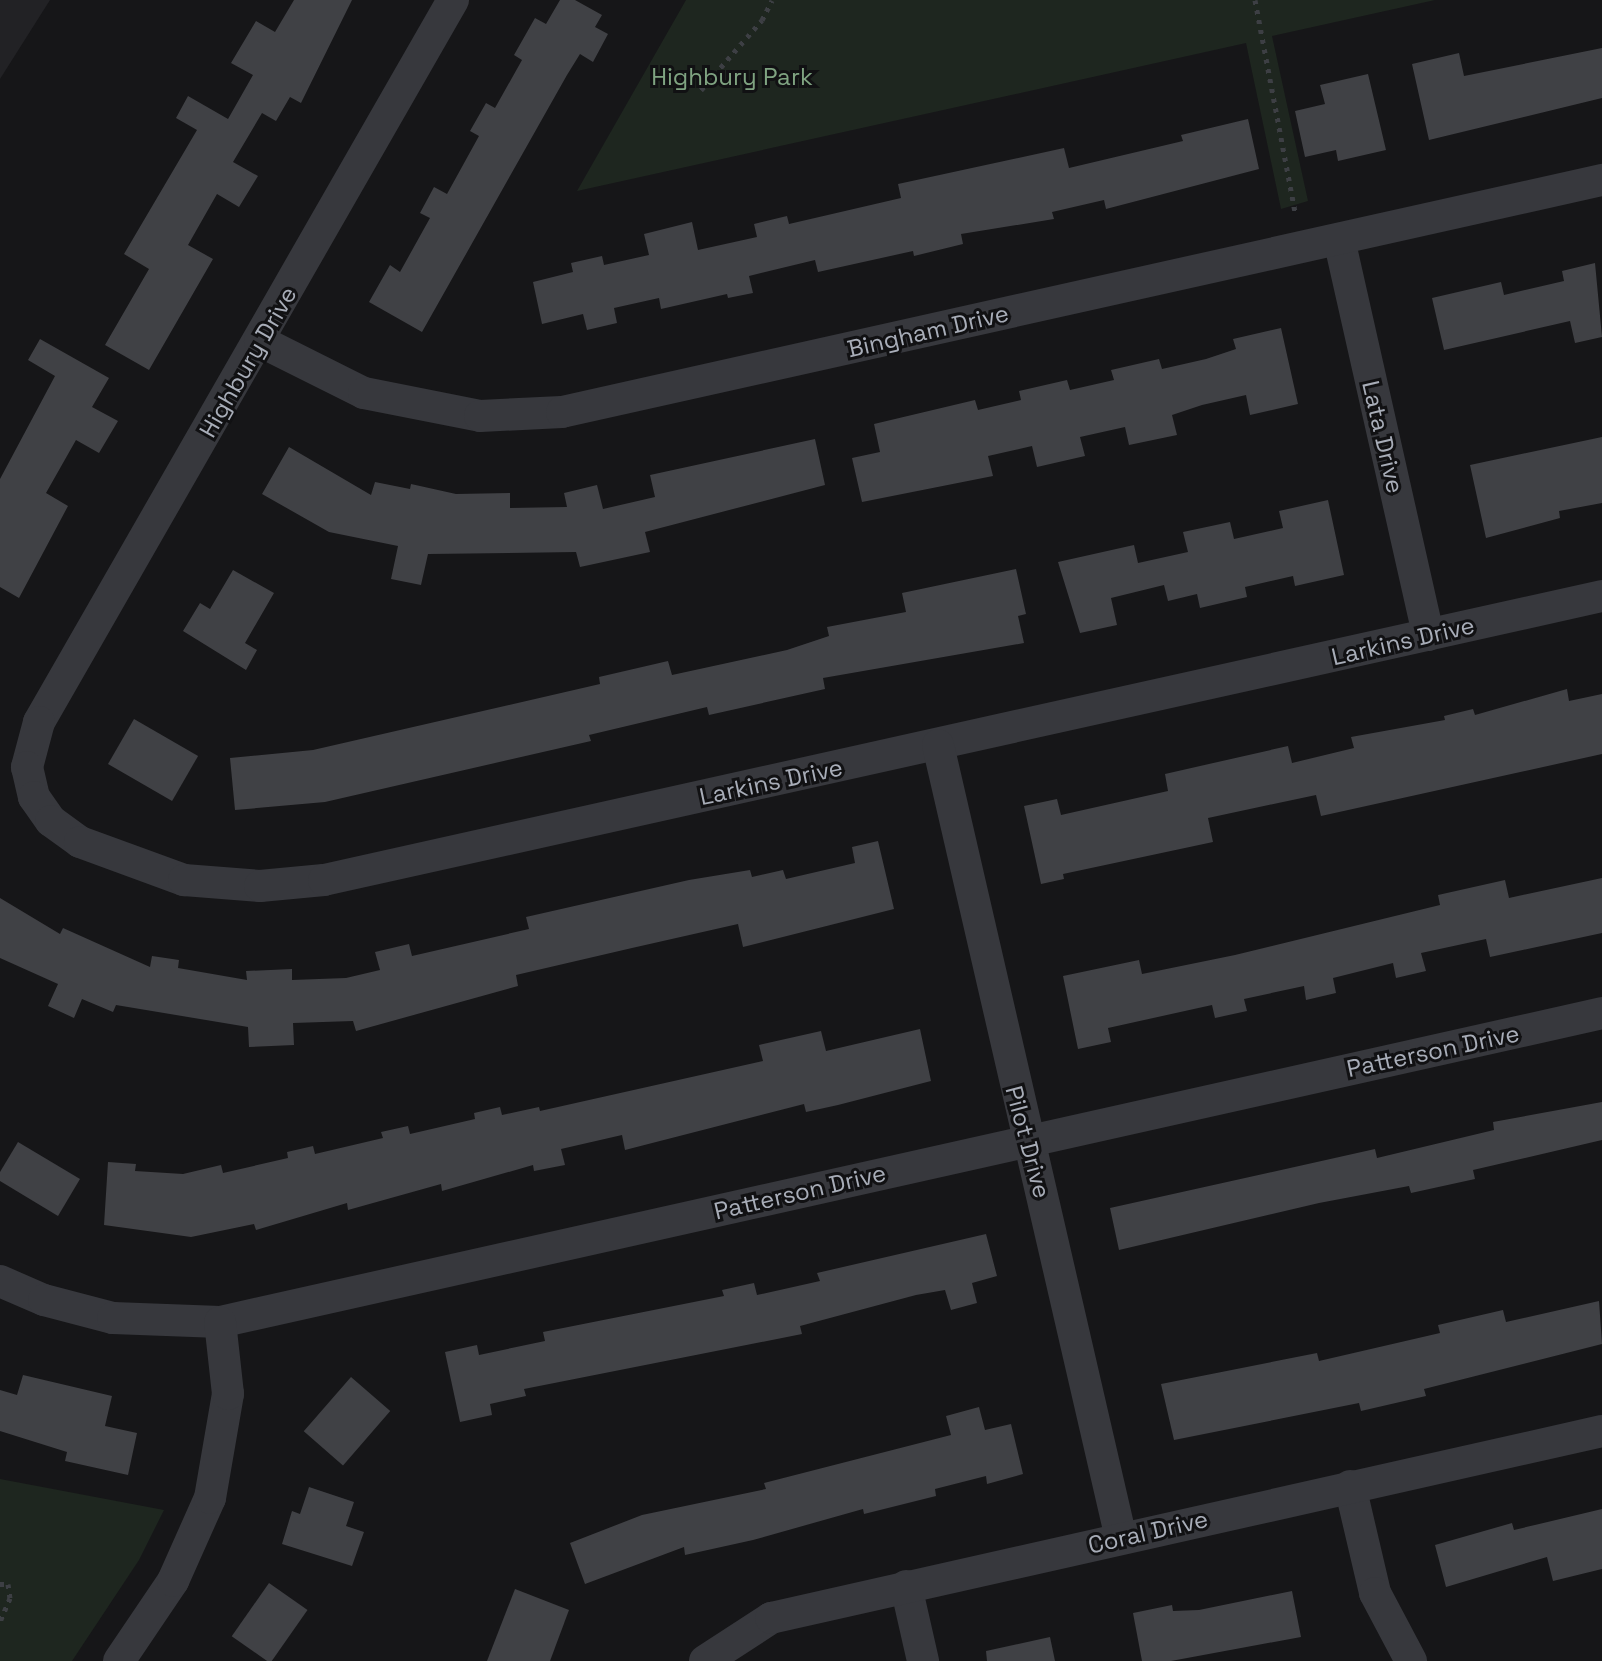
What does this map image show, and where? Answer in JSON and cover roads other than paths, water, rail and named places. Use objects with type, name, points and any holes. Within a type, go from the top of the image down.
[{"type":"street","name":"Highbury Drive","points":[[39,722],[453,0]]},
{"type":"street","name":"Bingham Drive","points":[[260,341],[364,393],[480,416],[562,412],[1602,180]]},
{"type":"street","name":"Lata Drive","points":[[1339,239],[1428,635]]},
{"type":"street","name":"Larkins Drive","points":[[39,722],[29,752],[28,781],[51,821],[80,842],[127,863],[220,886],[324,880],[1602,596]]},
{"type":"street","name":"Pilot Drive","points":[[938,745],[1121,1538]]},
{"type":"street","name":"Patterson Drive","points":[[0,1281],[44,1300],[113,1318],[220,1322],[1602,1013]]},
{"type":"street","points":[[119,1661],[173,1581],[210,1498],[228,1394],[220,1322]]},
{"type":"street","name":"Coral Drive","points":[[705,1661],[771,1618],[1602,1431]]},
{"type":"street","points":[[1350,1486],[1375,1593],[1411,1661]]},
{"type":"street","points":[[906,1586],[923,1661]]},
{"type":"park label","name":"Highbury Park","points":[[732,77]]}]
